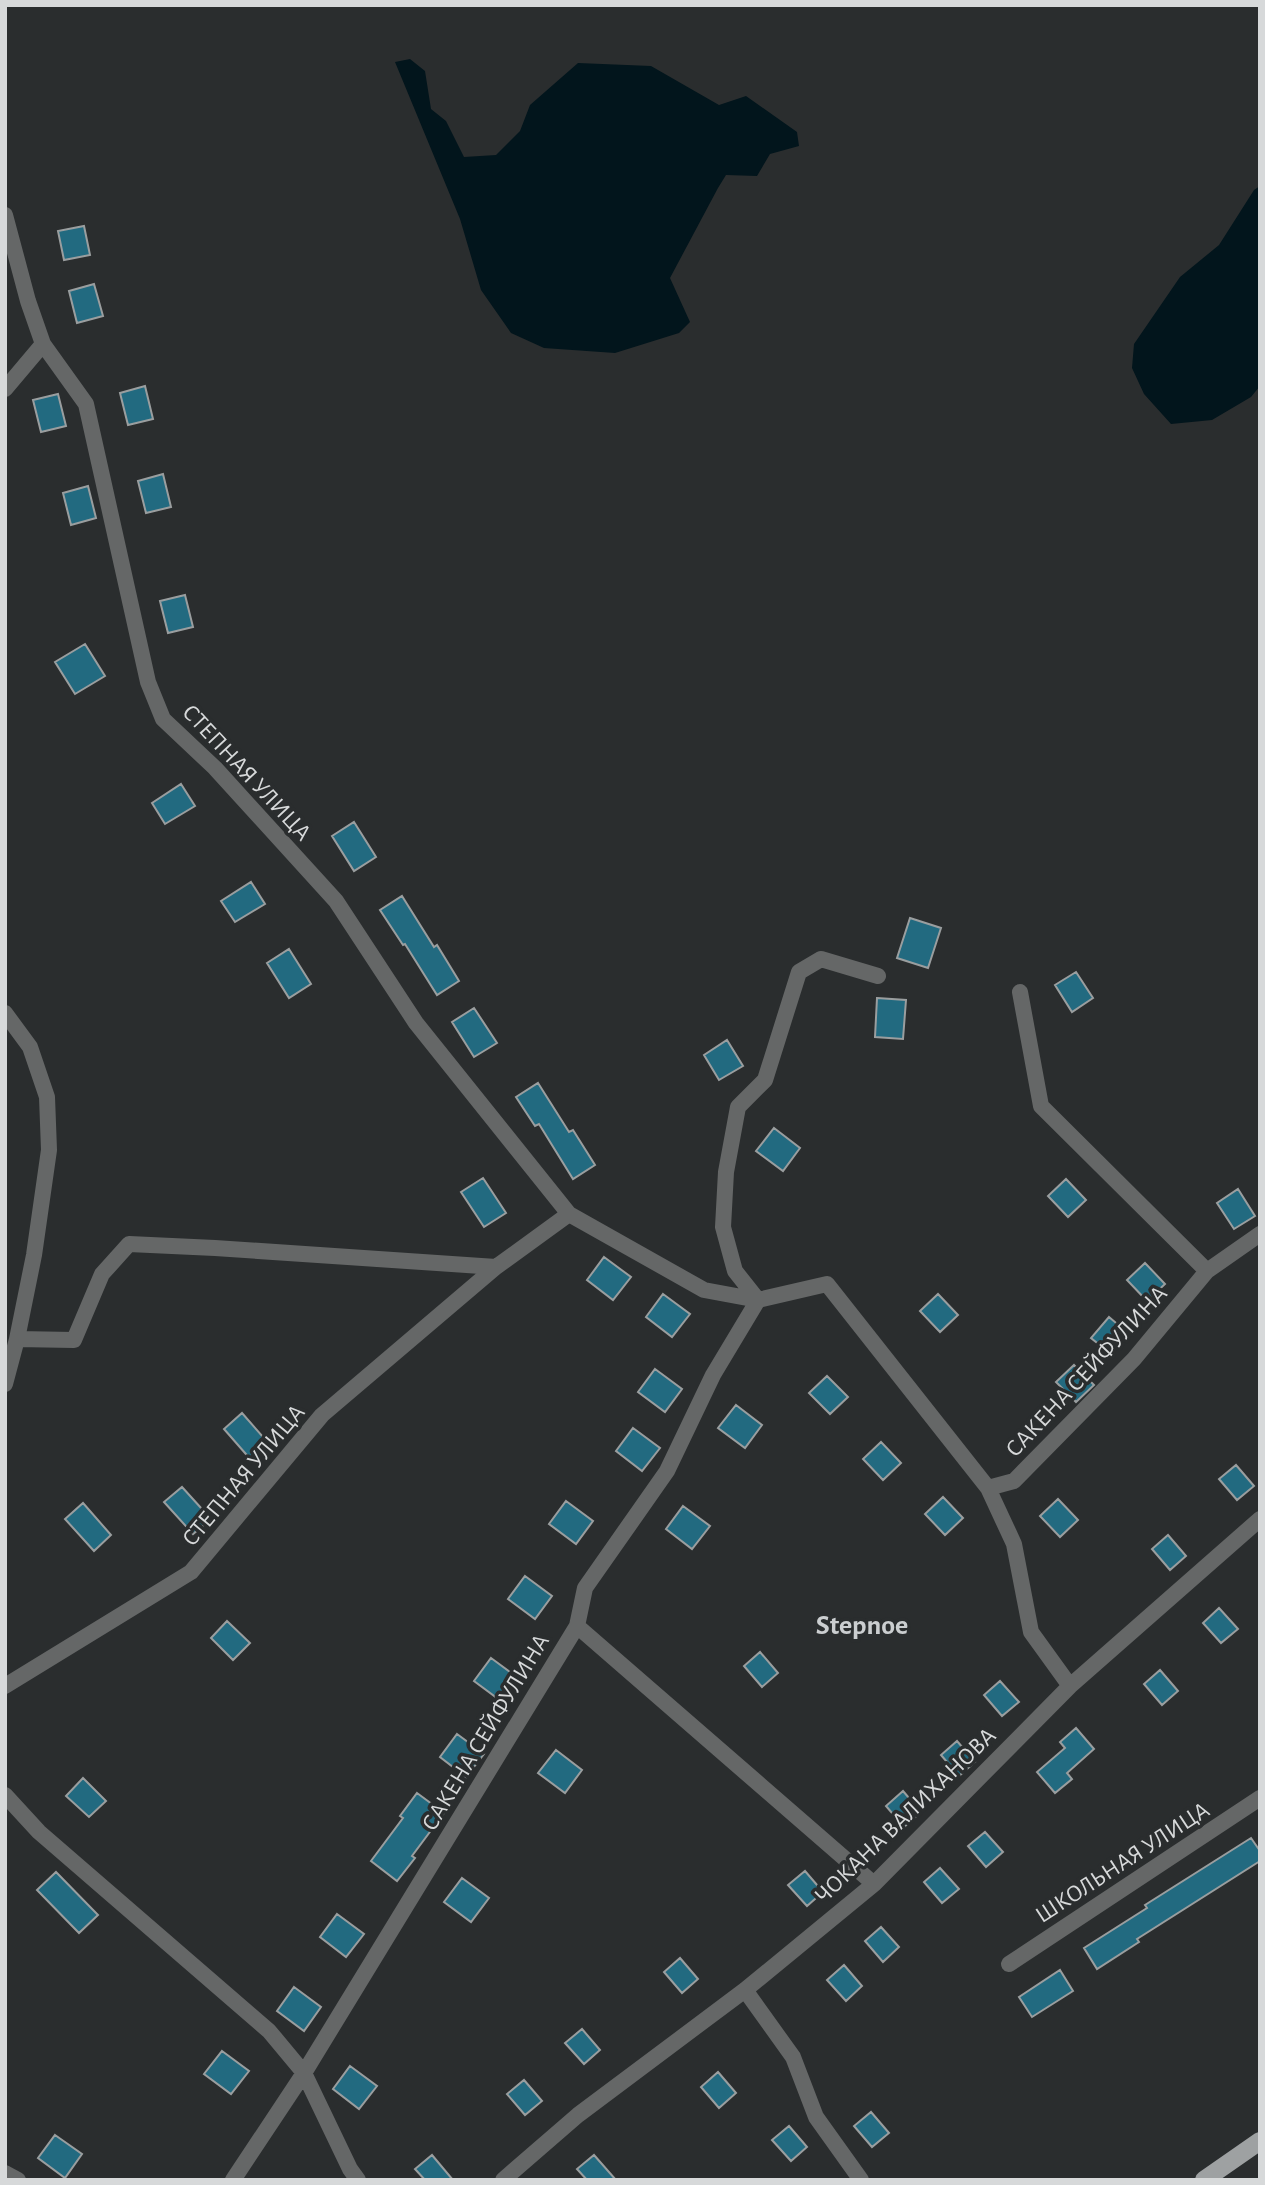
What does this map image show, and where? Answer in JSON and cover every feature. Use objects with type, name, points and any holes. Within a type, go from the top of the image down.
[{"type":"main road","points":[[1204,2180],[1260,2141]]},
{"type":"street","name":"СТЕПНАЯ УЛИЦА","points":[[5,215],[43,345],[86,404],[148,681],[163,719],[215,768],[336,901],[416,1023],[569,1214],[704,1290],[758,1300]]},
{"type":"street","points":[[5,389],[43,345]]},
{"type":"street","points":[[758,1300],[735,1270],[723,1227],[726,1172],[738,1107],[765,1080],[799,972],[821,959],[878,976]]},
{"type":"street","points":[[1020,992],[1041,1106],[1207,1271]]},
{"type":"street","points":[[5,1013],[30,1047],[47,1097],[49,1150],[34,1255],[5,1384]]},
{"type":"street","name":"СТЕПНАЯ УЛИЦА","points":[[5,1686],[191,1572],[321,1415],[496,1267],[569,1214]]},
{"type":"street","name":"САКЕНА СЕЙФУЛИНА","points":[[988,1488],[1014,1481],[1134,1359],[1207,1271],[1260,1234]]},
{"type":"street","points":[[17,1339],[74,1340],[102,1274],[129,1244],[496,1267]]},
{"type":"street","name":"САКЕНА СЕЙФУЛИНА","points":[[233,2180],[304,2073],[577,1626],[585,1588],[667,1471],[713,1375],[758,1300],[827,1284],[988,1488],[1014,1544],[1031,1632],[1070,1686]]},
{"type":"street","name":"ЧОКАНА ВАЛИХАНОВА","points":[[503,2180],[578,2115],[745,1990],[874,1884],[1070,1686],[1260,1519]]},
{"type":"street","points":[[577,1626],[874,1884]]},
{"type":"street","points":[[5,1795],[39,1832],[269,2031],[304,2073],[358,2180]]},
{"type":"street","name":"ШКОЛЬНАЯ УЛИЦА","points":[[1009,1964],[1260,1798]]},
{"type":"street","points":[[745,1990],[793,2057],[816,2117],[861,2180]]},
{"type":"street","points":[[5,2173],[18,2180]]},
{"type":"water","points":[[410,59],[425,71],[431,109],[446,121],[464,157],[496,155],[520,131],[530,105],[578,63],[651,66],[719,105],[746,96],[797,132],[799,146],[770,154],[757,176],[726,175],[670,278],[690,322],[679,333],[615,353],[544,348],[511,333],[481,290],[460,219],[395,62]]},
{"type":"water","points":[[1260,186],[1260,386],[1251,397],[1212,420],[1171,424],[1144,394],[1132,368],[1134,344],[1180,277],[1219,245],[1254,190]]},
{"type":"building","points":[[84,226],[90,255],[64,260],[58,231]]},
{"type":"building","points":[[94,284],[103,316],[77,323],[69,291]]},
{"type":"building","points":[[145,386],[153,419],[128,425],[120,393]]},
{"type":"building","points":[[58,394],[66,426],[41,432],[33,400]]},
{"type":"building","points":[[163,474],[171,507],[146,513],[138,481]]},
{"type":"building","points":[[88,486],[96,518],[71,525],[63,493]]},
{"type":"building","points":[[185,595],[193,627],[168,633],[160,601]]},
{"type":"building","points":[[85,644],[105,676],[75,694],[55,662]]},
{"type":"building","points":[[181,784],[195,806],[165,824],[152,803]]},
{"type":"building","points":[[354,822],[376,857],[354,871],[332,836]]},
{"type":"building","points":[[251,882],[265,904],[235,922],[221,901]]},
{"type":"building","points":[[402,896],[459,981],[437,995],[380,910]]},
{"type":"building","points":[[910,918],[941,928],[928,968],[897,958]]},
{"type":"building","points":[[289,949],[311,984],[289,998],[267,963]]},
{"type":"building","points":[[1076,972],[1093,998],[1072,1012],[1055,985]]},
{"type":"building","points":[[877,998],[906,1000],[903,1039],[875,1037]]},
{"type":"building","points":[[474,1008],[497,1043],[474,1057],[452,1022]]},
{"type":"building","points":[[727,1040],[743,1066],[719,1080],[704,1055]]},
{"type":"building","points":[[538,1083],[569,1132],[573,1130],[595,1165],[573,1179],[539,1124],[535,1126],[516,1097]]},
{"type":"building","points":[[774,1128],[800,1148],[783,1171],[756,1151]]},
{"type":"building","points":[[483,1178],[506,1213],[484,1227],[461,1192]]},
{"type":"building","points":[[1066,1179],[1086,1200],[1068,1217],[1048,1196]]},
{"type":"building","points":[[1238,1189],[1255,1216],[1234,1229],[1217,1203]]},
{"type":"building","points":[[604,1257],[631,1277],[613,1300],[587,1280]]},
{"type":"building","points":[[1145,1263],[1165,1284],[1147,1301],[1127,1280]]},
{"type":"building","points":[[663,1294],[690,1314],[672,1337],[646,1317]]},
{"type":"building","points":[[938,1294],[958,1315],[940,1332],[920,1311]]},
{"type":"building","points":[[1109,1317],[1129,1334],[1111,1354],[1091,1338]]},
{"type":"building","points":[[1074,1365],[1094,1385],[1076,1402],[1056,1382]]},
{"type":"building","points":[[655,1369],[682,1389],[665,1412],[638,1392]]},
{"type":"building","points":[[827,1376],[848,1397],[830,1414],[809,1393]]},
{"type":"building","points":[[736,1405],[762,1425],[745,1448],[718,1428]]},
{"type":"building","points":[[242,1413],[270,1445],[252,1461],[224,1429]]},
{"type":"building","points":[[633,1428],[660,1448],[642,1471],[616,1451]]},
{"type":"building","points":[[881,1442],[901,1463],[883,1480],[863,1459]]},
{"type":"building","points":[[1236,1465],[1254,1486],[1237,1500],[1219,1479]]},
{"type":"building","points":[[182,1487],[211,1519],[193,1534],[164,1502]]},
{"type":"building","points":[[943,1497],[963,1518],[945,1535],[925,1514]]},
{"type":"building","points":[[1058,1499],[1078,1520],[1060,1537],[1040,1516]]},
{"type":"building","points":[[566,1501],[593,1521],[576,1544],[549,1524]]},
{"type":"building","points":[[83,1503],[111,1535],[94,1551],[65,1519]]},
{"type":"building","points":[[683,1506],[710,1526],[692,1549],[666,1529]]},
{"type":"building","points":[[1168,1535],[1186,1556],[1170,1570],[1152,1549]]},
{"type":"building","points":[[525,1576],[552,1596],[535,1619],[508,1599]]},
{"type":"building","points":[[1219,1608],[1238,1629],[1221,1643],[1203,1623]]},
{"type":"building","points":[[227,1621],[250,1643],[233,1660],[211,1638]]},
{"type":"building","points":[[760,1652],[778,1673],[762,1687],[744,1666]]},
{"type":"building","points":[[491,1658],[518,1678],[501,1701],[474,1681]]},
{"type":"building","points":[[1160,1670],[1178,1691],[1162,1705],[1144,1684]]},
{"type":"building","points":[[1000,1681],[1019,1702],[1002,1716],[984,1695]]},
{"type":"building","points":[[1076,1728],[1094,1749],[1067,1773],[1072,1779],[1055,1793],[1037,1772],[1065,1748],[1060,1742]]},
{"type":"building","points":[[457,1734],[484,1754],[466,1777],[440,1757]]},
{"type":"building","points":[[957,1741],[975,1762],[959,1776],[941,1755]]},
{"type":"building","points":[[556,1750],[582,1770],[565,1793],[538,1773]]},
{"type":"building","points":[[83,1778],[106,1801],[89,1817],[66,1796]]},
{"type":"building","points":[[903,1791],[921,1812],[904,1827],[886,1806]]},
{"type":"building","points":[[417,1793],[444,1813],[397,1881],[371,1861],[403,1818],[400,1816]]},
{"type":"building","points":[[985,1832],[1003,1852],[986,1867],[968,1846]]},
{"type":"building","points":[[1251,1838],[1260,1851],[1260,1861],[1137,1939],[1139,1942],[1097,1969],[1084,1948],[1147,1908],[1145,1905]]},
{"type":"building","points":[[940,1868],[959,1889],[942,1903],[924,1882]]},
{"type":"building","points":[[805,1871],[823,1892],[807,1906],[788,1885]]},
{"type":"building","points":[[56,1872],[98,1915],[79,1933],[37,1890]]},
{"type":"building","points":[[462,1878],[489,1898],[471,1922],[444,1902]]},
{"type":"building","points":[[337,1914],[364,1934],[346,1957],[320,1937]]},
{"type":"building","points":[[881,1927],[899,1947],[883,1962],[865,1941]]},
{"type":"building","points":[[680,1958],[698,1979],[682,1993],[664,1972]]},
{"type":"building","points":[[844,1965],[862,1986],[846,2001],[827,1980]]},
{"type":"building","points":[[1060,1970],[1073,1991],[1032,2017],[1019,1997]]},
{"type":"building","points":[[294,1987],[321,2007],[304,2031],[277,2011]]},
{"type":"building","points":[[582,2029],[600,2050],[584,2064],[565,2043]]},
{"type":"building","points":[[222,2051],[249,2071],[231,2094],[204,2074]]},
{"type":"building","points":[[350,2066],[377,2086],[359,2109],[333,2089]]},
{"type":"building","points":[[718,2072],[736,2093],[719,2108],[701,2087]]},
{"type":"building","points":[[524,2080],[542,2101],[525,2115],[507,2094]]},
{"type":"building","points":[[871,2112],[889,2133],[872,2147],[854,2126]]},
{"type":"building","points":[[789,2126],[807,2147],[791,2161],[772,2140]]},
{"type":"building","points":[[55,2135],[82,2154],[65,2178],[38,2158]]},
{"type":"building","points":[[432,2155],[453,2180],[425,2180],[415,2169]]},
{"type":"building","points":[[594,2155],[616,2180],[587,2180],[577,2169]]},
{"type":"district","name":"Stepnoe","points":[[862,1624]]}]
